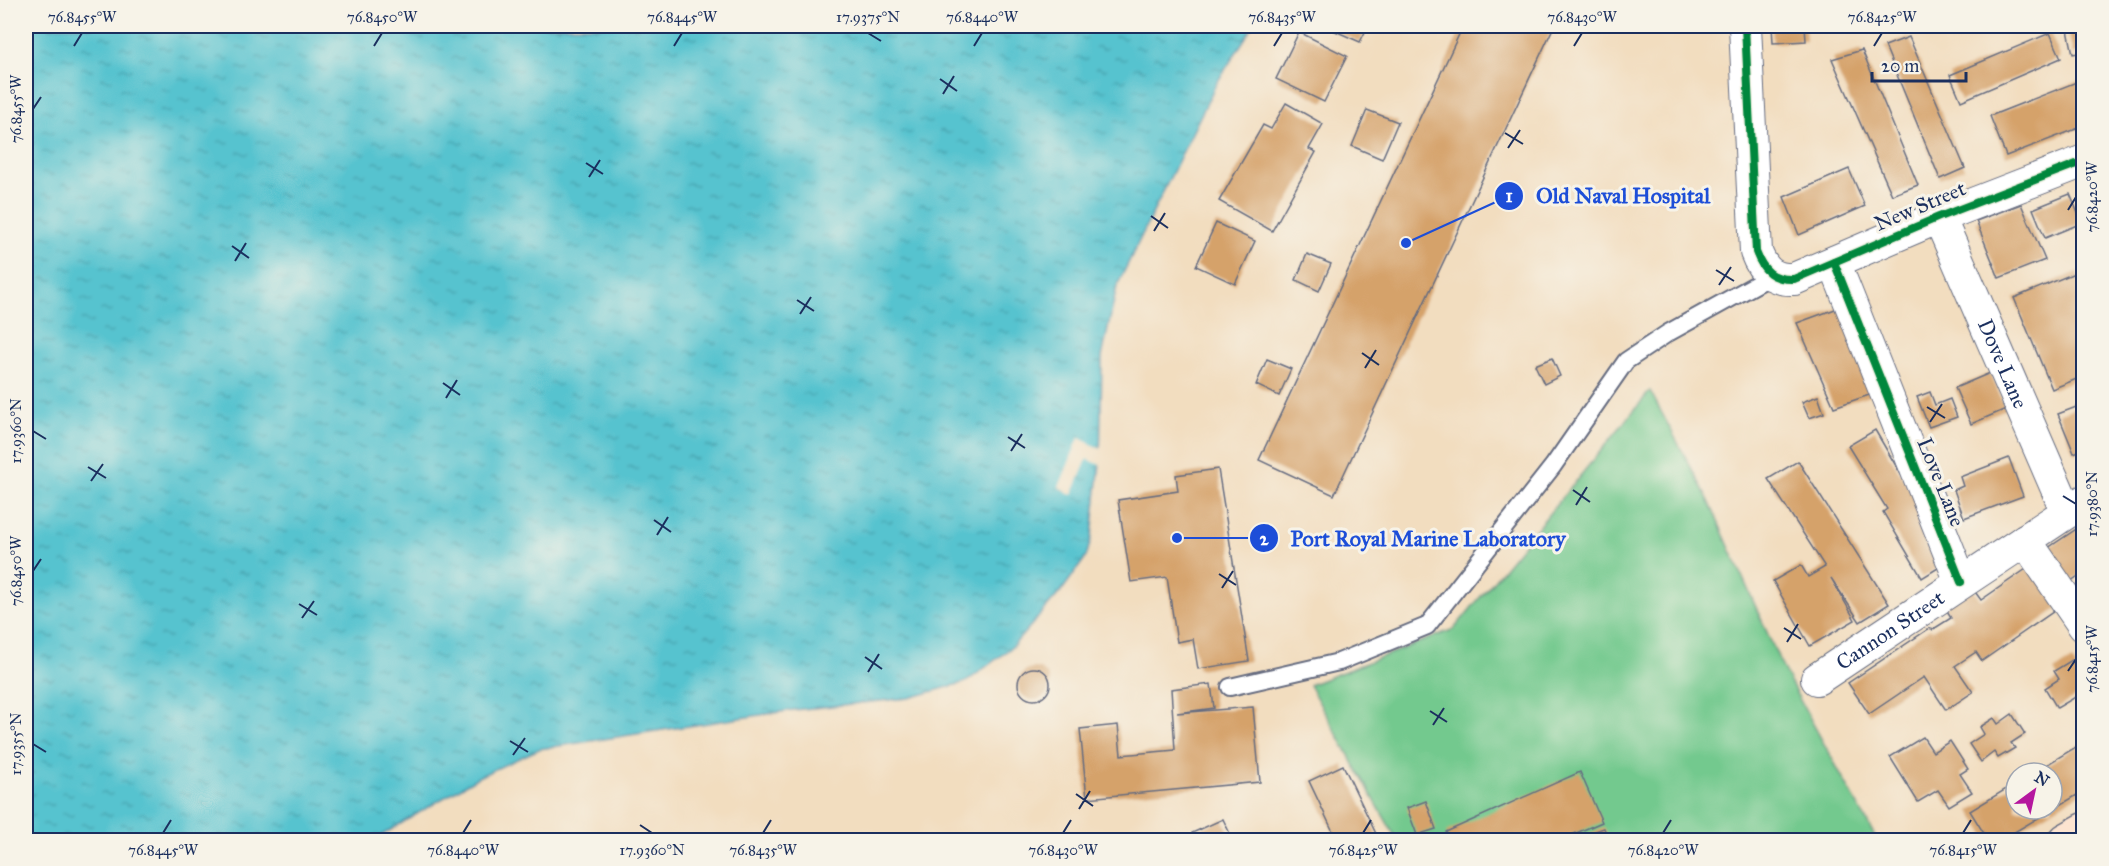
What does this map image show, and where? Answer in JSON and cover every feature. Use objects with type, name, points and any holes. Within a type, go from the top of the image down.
[{"type":"main road","points":[[2066,840],[2084,830]]},
{"type":"street","points":[[1745,26],[1756,252],[1761,265],[1771,276]]},
{"type":"street","name":"New Street","points":[[1771,276],[1783,280],[1794,279],[1939,217],[2084,161]]},
{"type":"street","name":"Dove Lane","points":[[1939,217],[2075,507]]},
{"type":"street","name":"Love Lane","points":[[1834,262],[1961,582]]},
{"type":"street","name":"Cannon Street","points":[[1817,679],[2075,507]]},
{"type":"street","points":[[2025,540],[2084,626]]},
{"type":"lane","points":[[1230,687],[1339,662],[1427,626],[1553,466],[1626,361],[1668,333],[1771,276]]},
{"type":"green space","points":[[1650,391],[1708,499],[1785,673],[1877,840],[1397,840],[1309,685],[1454,629]]},
{"type":"water","points":[[26,26],[1253,26],[1216,84],[1117,286],[1102,357],[1100,463],[1092,536],[1086,557],[1063,589],[1012,647],[966,682],[909,698],[793,710],[539,749],[478,777],[374,840],[26,840]]},
{"type":"pier","points":[[1079,438],[1103,450],[1103,466],[1087,459],[1072,495],[1059,487]]},
{"type":"building","points":[[1324,26],[1368,26],[1360,42]]},
{"type":"building","points":[[1463,26],[1554,26],[1334,495],[1259,460]]},
{"type":"building","points":[[1772,26],[1805,26],[1806,41],[1773,43]]},
{"type":"building","points":[[2084,27],[2084,52],[2073,54],[2068,30]]},
{"type":"building","points":[[1299,32],[1347,56],[1324,102],[1276,79]]},
{"type":"building","points":[[2050,33],[2061,58],[1961,101],[1950,75]]},
{"type":"building","points":[[1909,37],[1965,168],[1940,179],[1885,46]]},
{"type":"building","points":[[1862,50],[1918,185],[1892,195],[1832,59]]},
{"type":"building","points":[[2084,79],[2084,126],[2006,156],[1990,116]]},
{"type":"building","points":[[1286,103],[1323,124],[1309,149],[1316,152],[1272,231],[1219,201],[1263,125],[1271,129]]},
{"type":"building","points":[[1367,110],[1398,122],[1382,159],[1352,146]]},
{"type":"building","points":[[1849,169],[1865,206],[1799,235],[1784,197]]},
{"type":"building","points":[[2070,194],[2082,223],[2045,238],[2033,209]]},
{"type":"building","points":[[2021,204],[2045,260],[1999,278],[1976,221]]},
{"type":"building","points":[[1216,223],[1255,241],[1235,284],[1196,266]]},
{"type":"building","points":[[1307,254],[1331,264],[1319,291],[1296,280]]},
{"type":"building","points":[[2077,272],[2084,288],[2084,376],[2052,389],[2014,298]]},
{"type":"building","points":[[1849,304],[1881,391],[1834,407],[1797,323]]},
{"type":"building","points":[[1552,358],[1560,376],[1544,384],[1535,365]]},
{"type":"building","points":[[1267,359],[1291,369],[1279,396],[1256,385]]},
{"type":"building","points":[[1990,373],[2006,409],[1971,424],[1955,388]]},
{"type":"building","points":[[1930,392],[1935,405],[1950,399],[1957,417],[1929,427],[1917,397]]},
{"type":"building","points":[[1818,396],[1824,413],[1809,418],[1802,402]]},
{"type":"building","points":[[2084,404],[2084,449],[2074,453],[2058,414]]},
{"type":"building","points":[[1875,430],[1951,560],[1922,578],[1883,512],[1887,509],[1848,446]]},
{"type":"building","points":[[2009,458],[2023,496],[1964,518],[1954,490],[1963,486],[1960,477]]},
{"type":"building","points":[[1798,461],[1889,604],[1860,622],[1831,578],[1855,620],[1810,646],[1773,581],[1801,565],[1808,577],[1825,567],[1768,479]]},
{"type":"building","points":[[1218,469],[1249,661],[1198,669],[1193,639],[1177,642],[1167,577],[1131,582],[1118,500],[1178,491],[1176,475]]},
{"type":"building","points":[[2084,524],[2084,572],[2065,585],[2042,552]]},
{"type":"building","points":[[2032,565],[2060,607],[1982,661],[1976,652],[1955,666],[1973,692],[1946,710],[1924,677],[1869,714],[1848,683],[1930,628],[1932,630],[1951,618],[1942,604],[1970,585],[1981,600]]},
{"type":"building","points":[[2072,660],[2078,670],[2084,667],[2084,692],[2057,708],[2045,688],[2059,679],[2054,671]]},
{"type":"building","points":[[1034,668],[1046,672],[1050,684],[1046,696],[1034,700],[1022,696],[1018,684],[1022,672]]},
{"type":"building","points":[[1211,684],[1214,708],[1177,713],[1253,707],[1260,782],[1087,798],[1080,729],[1118,725],[1121,755],[1175,750],[1171,689]]},
{"type":"building","points":[[2012,714],[2025,734],[2011,743],[2015,748],[1998,758],[1994,752],[1981,762],[1969,744],[1984,734],[1980,727],[1994,718],[1998,724]]},
{"type":"building","points":[[1923,737],[1933,752],[1950,741],[1968,769],[1960,774],[1972,792],[1949,806],[1938,790],[1918,802],[1890,757]]},
{"type":"building","points":[[2084,742],[2084,791],[2064,803],[2064,761],[2053,761]]},
{"type":"building","points":[[1343,765],[1379,840],[1337,840],[1309,781]]},
{"type":"building","points":[[1580,772],[1602,822],[1560,840],[1449,840],[1446,832]]},
{"type":"building","points":[[2004,790],[2004,821],[2033,821],[2001,840],[1988,840],[1970,811]]},
{"type":"building","points":[[1426,801],[1436,829],[1417,835],[1407,808]]},
{"type":"building","points":[[1223,819],[1233,840],[1196,840],[1192,833]]},
{"type":"building","points":[[1604,828],[1609,840],[1570,840]]},
{"type":"cycle path","points":[[1745,26],[1756,252],[1766,269],[1780,278],[1794,279],[1939,217],[2084,161]]},
{"type":"cycle path","points":[[1834,262],[1961,582]]},
{"type":"place","name":"Old Naval Hospital","points":[[1406,243]]},
{"type":"place","name":"Port Royal Marine Laboratory","points":[[1177,538]]}]
